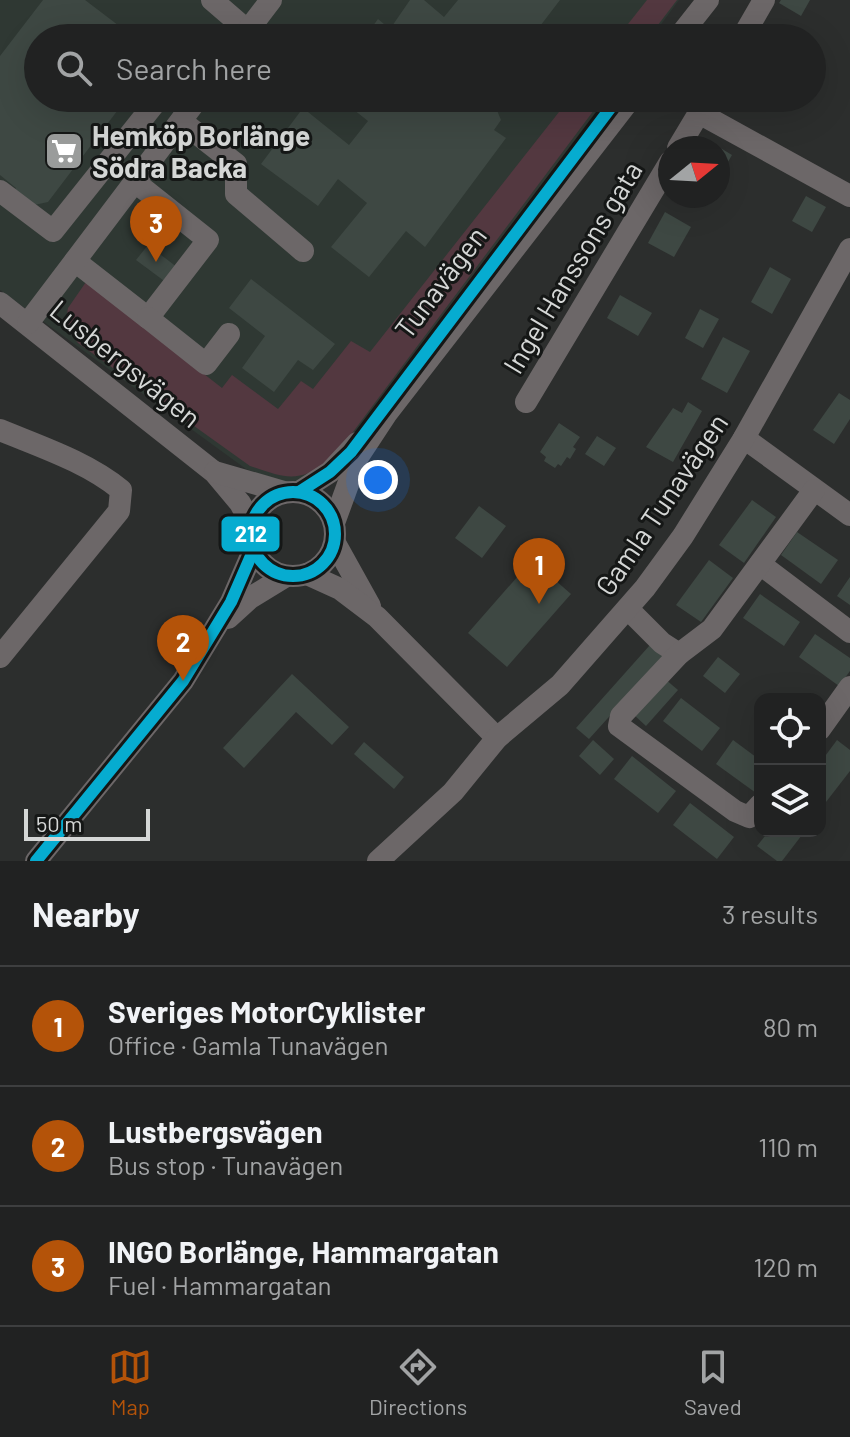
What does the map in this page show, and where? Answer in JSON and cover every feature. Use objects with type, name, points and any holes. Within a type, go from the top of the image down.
[{"type":"street","points":[[212,0],[235,24]]},
{"type":"street","points":[[241,0],[244,24]]},
{"type":"street","points":[[253,24],[271,0]]},
{"type":"street","points":[[675,24],[693,0]]},
{"type":"street","points":[[689,24],[708,0]]},
{"type":"street","points":[[750,24],[764,0]]},
{"type":"street","points":[[0,191],[53,231],[148,112]]},
{"type":"street","points":[[28,323],[188,112]]},
{"type":"street","name":"Tunavägen","points":[[292,492],[330,472],[351,452],[607,112]]},
{"type":"street","name":"Tunavägen","points":[[334,533],[358,457],[387,413],[620,112]]},
{"type":"street","name":"Ingel Hanssons gata","points":[[685,136],[699,112]]},
{"type":"street","points":[[713,112],[850,196]]},
{"type":"street","points":[[181,121],[236,164],[236,194],[303,251]]},
{"type":"street","points":[[135,182],[208,240],[148,318]]},
{"type":"street","name":"Ingel Hanssons gata","points":[[526,402],[658,182]]},
{"type":"street","name":"Gamla Tunavägen","points":[[378,861],[453,792],[497,738],[560,685],[628,609],[683,536],[744,438],[850,249]]},
{"type":"street","points":[[75,261],[206,364],[229,334]]},
{"type":"street","name":"Lusbergsvägen","points":[[0,303],[214,472],[240,503],[252,525]]},
{"type":"street","points":[[0,430],[55,453],[109,480],[121,490],[119,511],[0,657]]},
{"type":"street","points":[[744,438],[850,515]]},
{"type":"street","name":"Lusbergsvägen","points":[[214,472],[292,492]]},
{"type":"street","points":[[754,812],[749,817],[735,811],[619,726],[621,716],[679,654],[712,629],[814,490]]},
{"type":"street","points":[[36,861],[183,681],[231,602],[254,549],[252,525],[268,499],[292,492],[321,502],[345,566],[377,617]]},
{"type":"street","points":[[207,638],[250,598],[296,575],[320,567],[329,556],[334,533]]},
{"type":"street","points":[[254,549],[267,567],[340,589],[377,617],[497,738]]},
{"type":"street","points":[[760,564],[850,632]]},
{"type":"street","points":[[628,609],[662,643],[679,654]]},
{"type":"street","points":[[826,721],[850,687]]},
{"type":"shaded area","points":[[0,0],[679,0],[661,24],[24,24],[24,112],[596,112],[332,466],[309,481],[287,483],[246,469],[0,290]]},
{"type":"shaded area","points":[[647,0],[677,0],[659,24],[628,24]]},
{"type":"shaded area","points":[[559,112],[593,112],[332,460],[310,472],[283,476],[250,466],[78,343],[65,326],[68,308],[86,282],[222,388],[232,375],[278,409],[301,381],[313,389],[351,341],[370,352]]},
{"type":"building","points":[[43,0],[85,0],[117,24],[25,24]]},
{"type":"building","points":[[410,0],[424,0],[444,17],[458,0],[560,0],[542,24],[393,24]]},
{"type":"building","points":[[781,0],[810,0],[801,16],[779,3]]},
{"type":"building","points":[[24,25],[24,112],[116,112],[48,202],[34,205],[12,194],[16,188],[0,175],[0,56]]},
{"type":"building","points":[[300,112],[308,112],[349,145],[368,121],[357,112],[498,112],[501,120],[494,130],[506,138],[425,247],[406,231],[369,277],[331,247],[367,203],[338,179],[318,206],[261,164]]},
{"type":"building","points":[[806,196],[826,207],[812,232],[792,221]]},
{"type":"building","points":[[665,212],[691,227],[674,257],[648,243]]},
{"type":"building","points":[[148,245],[182,271],[171,286],[136,260]]},
{"type":"building","points":[[770,267],[791,279],[772,314],[751,302]]},
{"type":"building","points":[[251,279],[335,344],[313,370],[298,360],[274,392],[242,368],[265,336],[229,308]]},
{"type":"building","points":[[620,295],[652,313],[638,336],[607,318]]},
{"type":"building","points":[[700,309],[719,319],[703,348],[685,338]]},
{"type":"building","points":[[723,337],[750,351],[727,393],[701,379]]},
{"type":"building","points":[[839,393],[850,400],[850,419],[834,444],[813,430]]},
{"type":"building","points":[[688,402],[702,411],[673,462],[646,447],[673,408],[682,413]]},
{"type":"building","points":[[559,423],[580,437],[570,459],[567,457],[561,466],[558,464],[555,468],[544,461],[546,457],[540,452]]},
{"type":"building","points":[[597,436],[616,448],[604,466],[585,454]]},
{"type":"building","points":[[752,500],[776,517],[744,563],[719,545]]},
{"type":"building","points":[[479,506],[506,526],[482,558],[455,538]]},
{"type":"building","points":[[797,532],[838,560],[821,584],[781,555]]},
{"type":"building","points":[[532,560],[571,594],[507,667],[468,633]]},
{"type":"building","points":[[709,560],[733,578],[701,622],[676,605]]},
{"type":"building","points":[[850,577],[850,605],[837,596]]},
{"type":"building","points":[[760,594],[800,622],[784,646],[743,618]]},
{"type":"building","points":[[815,634],[850,658],[850,671],[839,686],[799,657]]},
{"type":"building","points":[[650,645],[663,657],[589,739],[576,728]]},
{"type":"building","points":[[718,657],[740,674],[725,693],[703,676]]},
{"type":"building","points":[[292,674],[349,727],[332,745],[296,712],[244,768],[223,748]]},
{"type":"building","points":[[665,679],[678,690],[646,726],[633,714]]},
{"type":"building","points":[[681,698],[720,728],[702,751],[663,721]]},
{"type":"building","points":[[593,740],[614,759],[600,775],[579,756]]},
{"type":"building","points":[[733,740],[754,756],[754,792],[716,764]]},
{"type":"building","points":[[837,740],[850,750],[850,771],[826,802],[826,765],[826,755]]},
{"type":"building","points":[[364,742],[404,777],[394,789],[354,754]]},
{"type":"building","points":[[632,756],[676,791],[658,813],[614,779]]},
{"type":"building","points":[[690,803],[734,837],[717,859],[673,825]]},
{"type":"building","points":[[764,837],[800,837],[782,861],[777,861],[757,846]]},
{"type":"transit line","name":"212","points":[[299,492],[330,472],[351,452],[607,112]]},
{"type":"transit line","name":"212","points":[[293,492],[309,495],[323,504],[332,518],[335,534],[332,550],[323,564],[309,573],[293,576],[277,573],[263,564],[254,550],[251,534],[254,518],[263,504],[277,495],[293,492]]},
{"type":"transit line","name":"212","points":[[36,861],[183,681],[231,602],[254,549]]},
{"type":"place","name":"Hemköp Borlänge Södra Backa","points":[[64,151]]},
{"type":"place","name":"INGO Borlänge, Hammargatan","points":[[156,262]]},
{"type":"place","name":"Sveriges MotorCyklister","points":[[539,604]]},
{"type":"place","name":"Lustbergsvägen","points":[[183,681]]}]
